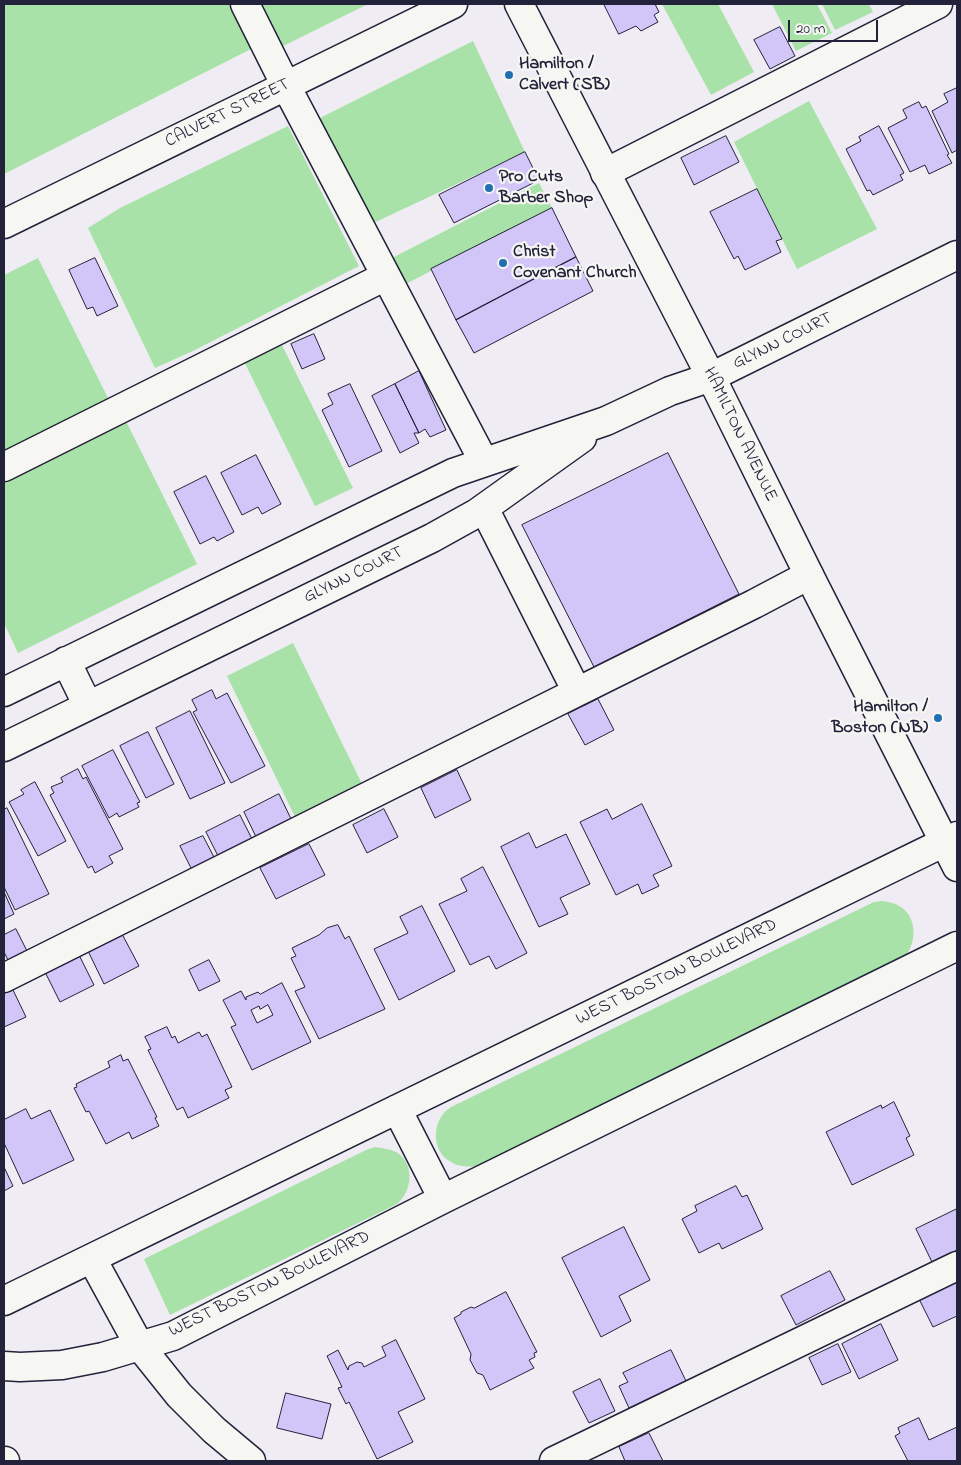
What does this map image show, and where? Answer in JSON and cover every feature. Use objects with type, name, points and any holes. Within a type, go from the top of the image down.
[{"type":"street","points":[[245,4],[286,86],[484,462]]},
{"type":"street","name":"CALVERT STREET","points":[[4,224],[453,4]]},
{"type":"street","name":"HAMILTON AVENUE","points":[[519,4],[711,377],[809,575],[951,839],[957,867]]},
{"type":"street","points":[[605,173],[938,4]]},
{"type":"street","name":"GLYNN COURT","points":[[4,692],[453,472],[606,421],[670,391],[711,377],[957,255]]},
{"type":"street","points":[[4,467],[386,276]]},
{"type":"street","name":"GLYNN COURT","points":[[4,747],[432,538],[484,508],[606,421]]},
{"type":"street","points":[[484,508],[577,692]]},
{"type":"street","points":[[4,978],[809,575]]},
{"type":"street","points":[[66,661],[88,706]]},
{"type":"street","name":"WEST BOSTON BOULEVARD","points":[[4,1301],[951,839]]},
{"type":"street","name":"WEST BOSTON BOULEVARD","points":[[4,1366],[62,1365],[103,1357],[177,1334],[443,1199],[957,946]]},
{"type":"street","points":[[398,1109],[443,1199]]},
{"type":"street","points":[[92,1259],[139,1345],[178,1395],[214,1430],[252,1461]]},
{"type":"street","points":[[554,1461],[957,1266]]},
{"type":"green space","points":[[4,4],[231,4],[253,48],[4,174]]},
{"type":"green space","points":[[254,4],[368,4],[277,49]]},
{"type":"green space","points":[[662,4],[718,4],[754,72],[711,95]]},
{"type":"green space","points":[[772,4],[817,4],[832,33],[796,51]]},
{"type":"green space","points":[[822,4],[869,4],[873,12],[835,30]]},
{"type":"green space","points":[[473,41],[525,152],[367,226],[314,121]]},
{"type":"green space","points":[[809,101],[877,229],[797,269],[734,142]]},
{"type":"green space","points":[[288,126],[359,266],[193,351],[155,368],[88,228],[120,208]]},
{"type":"green space","points":[[539,183],[552,208],[400,287],[388,260]]},
{"type":"green space","points":[[38,258],[110,402],[4,455],[4,275]]},
{"type":"green space","points":[[274,329],[353,488],[315,506],[237,347]]},
{"type":"green space","points":[[119,407],[197,564],[18,653],[4,623],[4,464]]},
{"type":"green space","points":[[293,643],[364,788],[297,821],[227,676]]},
{"type":"green space","points":[[882,901],[899,906],[907,912],[913,925],[914,933],[911,947],[902,959],[477,1166],[455,1164],[445,1158],[440,1152],[436,1136],[437,1127],[444,1112],[451,1107],[874,902]]},
{"type":"green space","points":[[375,1147],[398,1153],[407,1164],[410,1178],[408,1186],[406,1193],[397,1204],[170,1315],[144,1259]]},
{"type":"building","points":[[604,4],[655,4],[659,12],[654,15],[658,22],[641,31],[636,26],[619,34]]},
{"type":"building","points":[[780,27],[795,56],[770,69],[754,40]]},
{"type":"building","points":[[957,88],[957,150],[952,153],[932,111],[948,102],[944,94]]},
{"type":"building","points":[[919,102],[922,108],[926,106],[952,163],[929,174],[925,165],[910,172],[888,128],[907,118],[903,110]]},
{"type":"building","points":[[879,126],[904,173],[900,175],[903,180],[873,195],[870,190],[867,191],[846,149],[861,141],[859,137]]},
{"type":"building","points":[[726,136],[739,162],[694,185],[681,158]]},
{"type":"building","name":"Pro Cuts Barber Shop","points":[[525,152],[539,180],[454,223],[439,195]]},
{"type":"building","points":[[757,189],[782,239],[776,241],[781,252],[745,270],[738,256],[734,259],[710,212]]},
{"type":"building","name":"Christ Covenant Church","points":[[552,208],[576,257],[456,320],[431,269]]},
{"type":"building","points":[[576,257],[593,291],[474,353],[456,320]]},
{"type":"building","points":[[95,258],[118,306],[97,316],[93,307],[87,309],[69,270]]},
{"type":"building","points":[[314,334],[325,359],[302,369],[291,344]]},
{"type":"building","points":[[419,371],[446,430],[430,437],[425,429],[419,433],[395,384]]},
{"type":"building","points":[[350,384],[382,451],[349,467],[322,410],[333,404],[328,394]]},
{"type":"building","points":[[395,384],[419,433],[414,433],[419,443],[400,453],[372,396]]},
{"type":"building","points":[[668,453],[739,594],[594,667],[522,525]]},
{"type":"building","points":[[256,455],[281,504],[262,514],[258,507],[242,515],[221,473]]},
{"type":"building","points":[[206,476],[234,532],[217,541],[214,537],[200,544],[174,492]]},
{"type":"building","points":[[212,690],[216,699],[227,693],[265,766],[231,783],[193,712],[197,710],[192,700]]},
{"type":"building","points":[[598,699],[614,730],[585,745],[568,714]]},
{"type":"building","points":[[190,711],[225,783],[190,799],[156,728]]},
{"type":"building","points":[[148,732],[174,784],[146,798],[120,746]]},
{"type":"building","points":[[113,750],[140,802],[137,803],[139,807],[119,817],[117,813],[109,818],[82,766]]},
{"type":"building","points":[[78,769],[83,779],[86,777],[123,849],[109,856],[113,863],[95,873],[92,866],[88,868],[50,795],[54,793],[51,787],[63,782],[61,778]]},
{"type":"building","points":[[457,770],[471,800],[435,818],[421,788]]},
{"type":"building","points":[[35,782],[66,841],[38,856],[9,802],[24,794],[21,790]]},
{"type":"building","points":[[279,794],[293,823],[258,841],[244,812]]},
{"type":"building","points":[[642,804],[672,866],[653,875],[659,886],[642,894],[638,884],[616,895],[580,822],[607,809],[612,819]]},
{"type":"building","points":[[7,808],[49,894],[15,910],[4,887],[4,810]]},
{"type":"building","points":[[384,809],[398,837],[367,853],[353,825]]},
{"type":"building","points":[[240,815],[253,841],[219,858],[206,832]]},
{"type":"building","points":[[529,833],[536,848],[566,834],[590,884],[560,898],[568,914],[539,927],[501,847]]},
{"type":"building","points":[[203,836],[215,859],[192,870],[180,846]]},
{"type":"building","points":[[309,844],[325,875],[276,899],[260,868]]},
{"type":"building","points":[[483,867],[527,953],[496,969],[489,956],[470,965],[439,904],[467,891],[461,879]]},
{"type":"building","points":[[4,892],[14,914],[4,919]]},
{"type":"building","points":[[422,906],[455,971],[399,1000],[374,949],[408,933],[400,917]]},
{"type":"building","points":[[338,925],[345,939],[349,936],[385,1009],[319,1039],[295,991],[305,987],[291,958],[296,956],[292,948],[319,935],[327,928]]},
{"type":"building","points":[[16,929],[28,953],[9,962],[4,952],[4,935]]},
{"type":"building","points":[[122,934],[139,966],[104,984],[88,951]]},
{"type":"building","points":[[79,955],[94,985],[60,1002],[45,972]]},
{"type":"building","points":[[209,960],[220,981],[199,991],[189,970]]},
{"type":"building","points":[[282,983],[311,1042],[252,1070],[231,1027],[236,1025],[223,1000],[241,991],[246,1000],[246,997],[258,992],[260,994]],"holes":[[[268,1005],[273,1015],[257,1023],[251,1010],[259,1006],[260,1009]]]},
{"type":"building","points":[[13,990],[26,1017],[4,1027],[4,994]]},
{"type":"building","points":[[167,1027],[172,1038],[175,1036],[178,1043],[199,1032],[202,1037],[207,1034],[232,1087],[225,1090],[229,1098],[188,1118],[183,1107],[177,1110],[148,1050],[151,1049],[145,1037]]},
{"type":"building","points":[[121,1055],[123,1061],[128,1059],[157,1117],[155,1118],[159,1126],[132,1139],[129,1132],[106,1144],[89,1111],[86,1112],[74,1088],[77,1087],[76,1084],[110,1067],[108,1062]]},
{"type":"building","points":[[894,1102],[910,1136],[906,1138],[914,1155],[852,1185],[826,1132],[881,1105],[882,1108]]},
{"type":"building","points":[[26,1109],[31,1119],[50,1110],[74,1160],[23,1184],[4,1143],[4,1120]]},
{"type":"building","points":[[4,1167],[13,1186],[4,1191]]},
{"type":"building","points":[[736,1186],[742,1197],[747,1195],[763,1229],[722,1249],[719,1243],[699,1253],[682,1219],[697,1211],[695,1206]]},
{"type":"building","points":[[957,1209],[957,1250],[932,1262],[916,1229]]},
{"type":"building","points":[[624,1227],[650,1280],[619,1296],[631,1321],[601,1337],[562,1258]]},
{"type":"building","points":[[830,1271],[845,1300],[796,1325],[781,1296]]},
{"type":"building","points":[[956,1281],[957,1316],[933,1327],[919,1299]]},
{"type":"building","points":[[506,1292],[537,1352],[534,1353],[535,1357],[529,1360],[534,1368],[490,1390],[483,1375],[477,1373],[470,1360],[471,1354],[454,1318],[471,1307],[474,1308]]},
{"type":"building","points":[[881,1324],[898,1360],[859,1379],[842,1344]]},
{"type":"building","points":[[396,1340],[425,1399],[398,1412],[413,1442],[377,1459],[349,1402],[346,1404],[338,1388],[342,1387],[327,1356],[338,1350],[348,1370],[349,1366],[357,1362],[362,1363],[364,1367],[386,1356],[382,1347]]},
{"type":"building","points":[[838,1344],[851,1372],[822,1385],[809,1358]]},
{"type":"building","points":[[671,1350],[686,1381],[629,1408],[619,1386],[628,1382],[623,1373]]},
{"type":"building","points":[[600,1379],[615,1411],[589,1423],[573,1392]]},
{"type":"building","points":[[286,1393],[331,1404],[322,1439],[277,1428]]},
{"type":"building","points":[[919,1418],[929,1440],[957,1427],[957,1461],[908,1461],[895,1436],[900,1433],[898,1428]]},
{"type":"building","points":[[649,1433],[663,1461],[625,1461],[619,1447]]},
{"type":"place","name":"Hamilton / Calvert (SB)","points":[[509,75]]},
{"type":"place","name":"Pro Cuts Barber Shop","points":[[489,188]]},
{"type":"place","name":"Christ Covenant Church","points":[[503,263]]},
{"type":"place","name":"Hamilton / Boston (NB)","points":[[938,718]]}]
